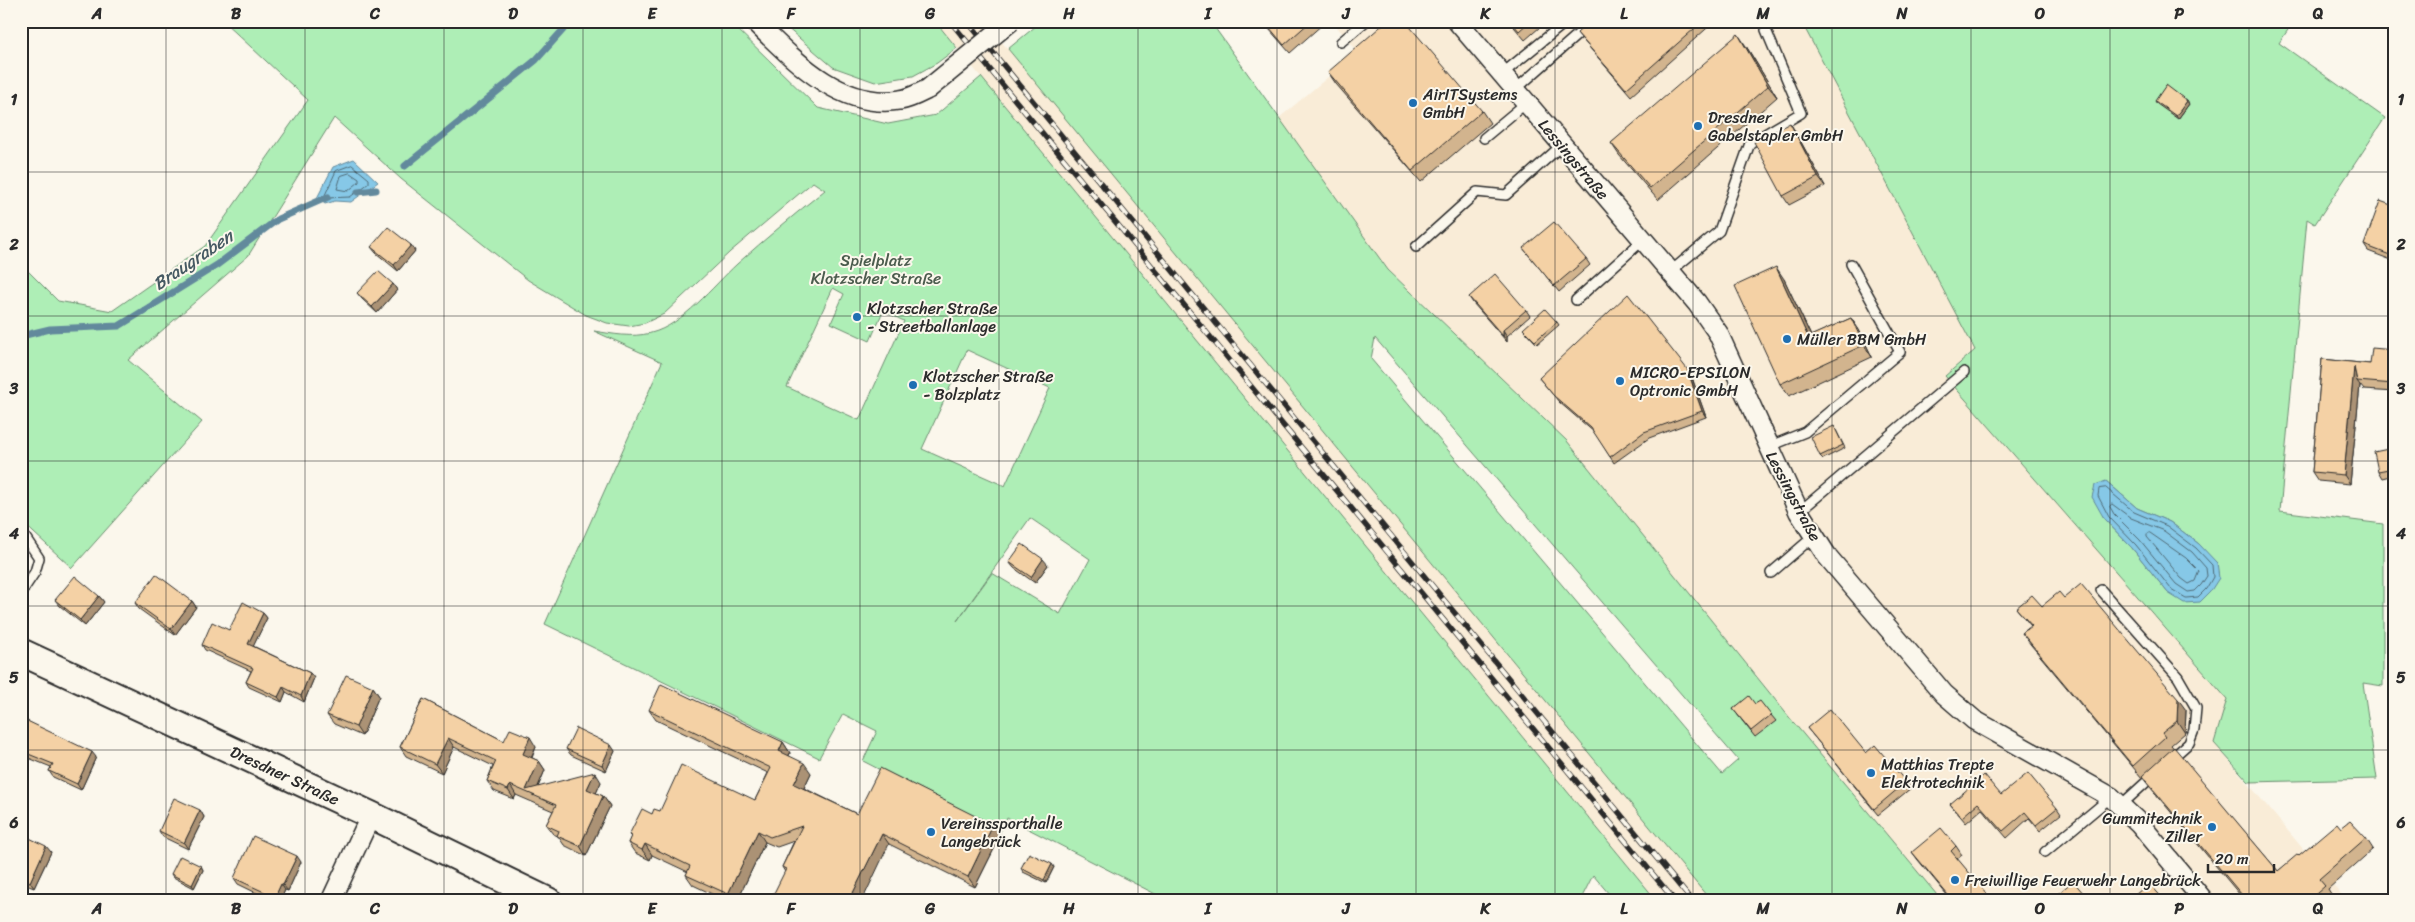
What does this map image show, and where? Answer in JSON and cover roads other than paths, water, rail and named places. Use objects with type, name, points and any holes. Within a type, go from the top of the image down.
[{"type":"main road","name":"Dresdner Straße","points":[[21,652],[371,815],[548,901]]},
{"type":"street","points":[[754,21],[799,65],[831,86],[866,100],[900,100],[928,89],[1011,21]]},
{"type":"street","name":"Lessingstraße","points":[[1457,21],[1696,303],[1718,333],[1768,448],[1799,512],[1814,536],[1827,556],[1944,694],[1974,720],[2115,802],[2139,823],[2204,901]]},
{"type":"street","points":[[331,901],[371,815]]},
{"type":"lane","points":[[1341,42],[1366,21]]},
{"type":"lane","points":[[1502,74],[1567,21]]},
{"type":"lane","points":[[1484,138],[1521,96],[1593,21]]},
{"type":"lane","points":[[1670,272],[1719,231],[1750,143],[1802,113],[1766,30]]},
{"type":"lane","points":[[1416,247],[1477,192],[1506,195],[1562,145]]},
{"type":"lane","points":[[1576,300],[1643,240]]},
{"type":"lane","points":[[1768,448],[1805,432],[1900,352],[1851,264]]},
{"type":"lane","points":[[1799,512],[1964,372]]},
{"type":"lane","points":[[21,531],[39,558],[35,572],[21,593]]},
{"type":"lane","points":[[1771,573],[1814,536]]},
{"type":"lane","points":[[2045,852],[2115,802],[2189,743],[2194,730],[2196,708],[2178,677],[2101,590]]},
{"type":"water","points":[[354,159],[378,182],[351,202],[335,201],[325,204],[317,198],[333,167]]},
{"type":"water","points":[[2106,481],[2137,508],[2170,522],[2199,544],[2217,563],[2219,578],[2210,592],[2200,602],[2184,603],[2168,593],[2132,548],[2105,520],[2092,497],[2095,485]]},
{"type":"waterway","name":"Braugraben","points":[[405,166],[536,60],[571,21]]},
{"type":"waterway","name":"Braugraben","points":[[358,192],[376,190]]},
{"type":"waterway","name":"Braugraben","points":[[21,336],[50,329],[119,326],[217,265],[278,219],[328,197]]},
{"type":"railway","points":[[950,21],[1675,901]]},
{"type":"railway","points":[[967,21],[1692,901]]},
{"type":"place","name":"AirITSystems GmbH","points":[[1413,103]]},
{"type":"place","name":"Dresdner Gabelstapler GmbH","points":[[1698,126]]},
{"type":"place","name":"Klotzscher Straße - Streetballanlage","points":[[857,317]]},
{"type":"place","name":"Müller BBM GmbH","points":[[1787,339]]},
{"type":"place","name":"MICRO-EPSILON Optronic GmbH","points":[[1620,381]]},
{"type":"place","name":"Klotzscher Straße - Bolzplatz","points":[[913,385]]},
{"type":"place","name":"Matthias Trepte Elektrotechnik","points":[[1871,773]]},
{"type":"place","name":"Gummitechnik Ziller","points":[[2212,827]]},
{"type":"place","name":"Vereinssporthalle Langebrück","points":[[931,832]]},
{"type":"place","name":"Freiwillige Feuerwehr Langebrück","points":[[1955,880]]},
{"type":"park label","name":"Spielplatz Klotzscher Straße","points":[[876,269]]}]
